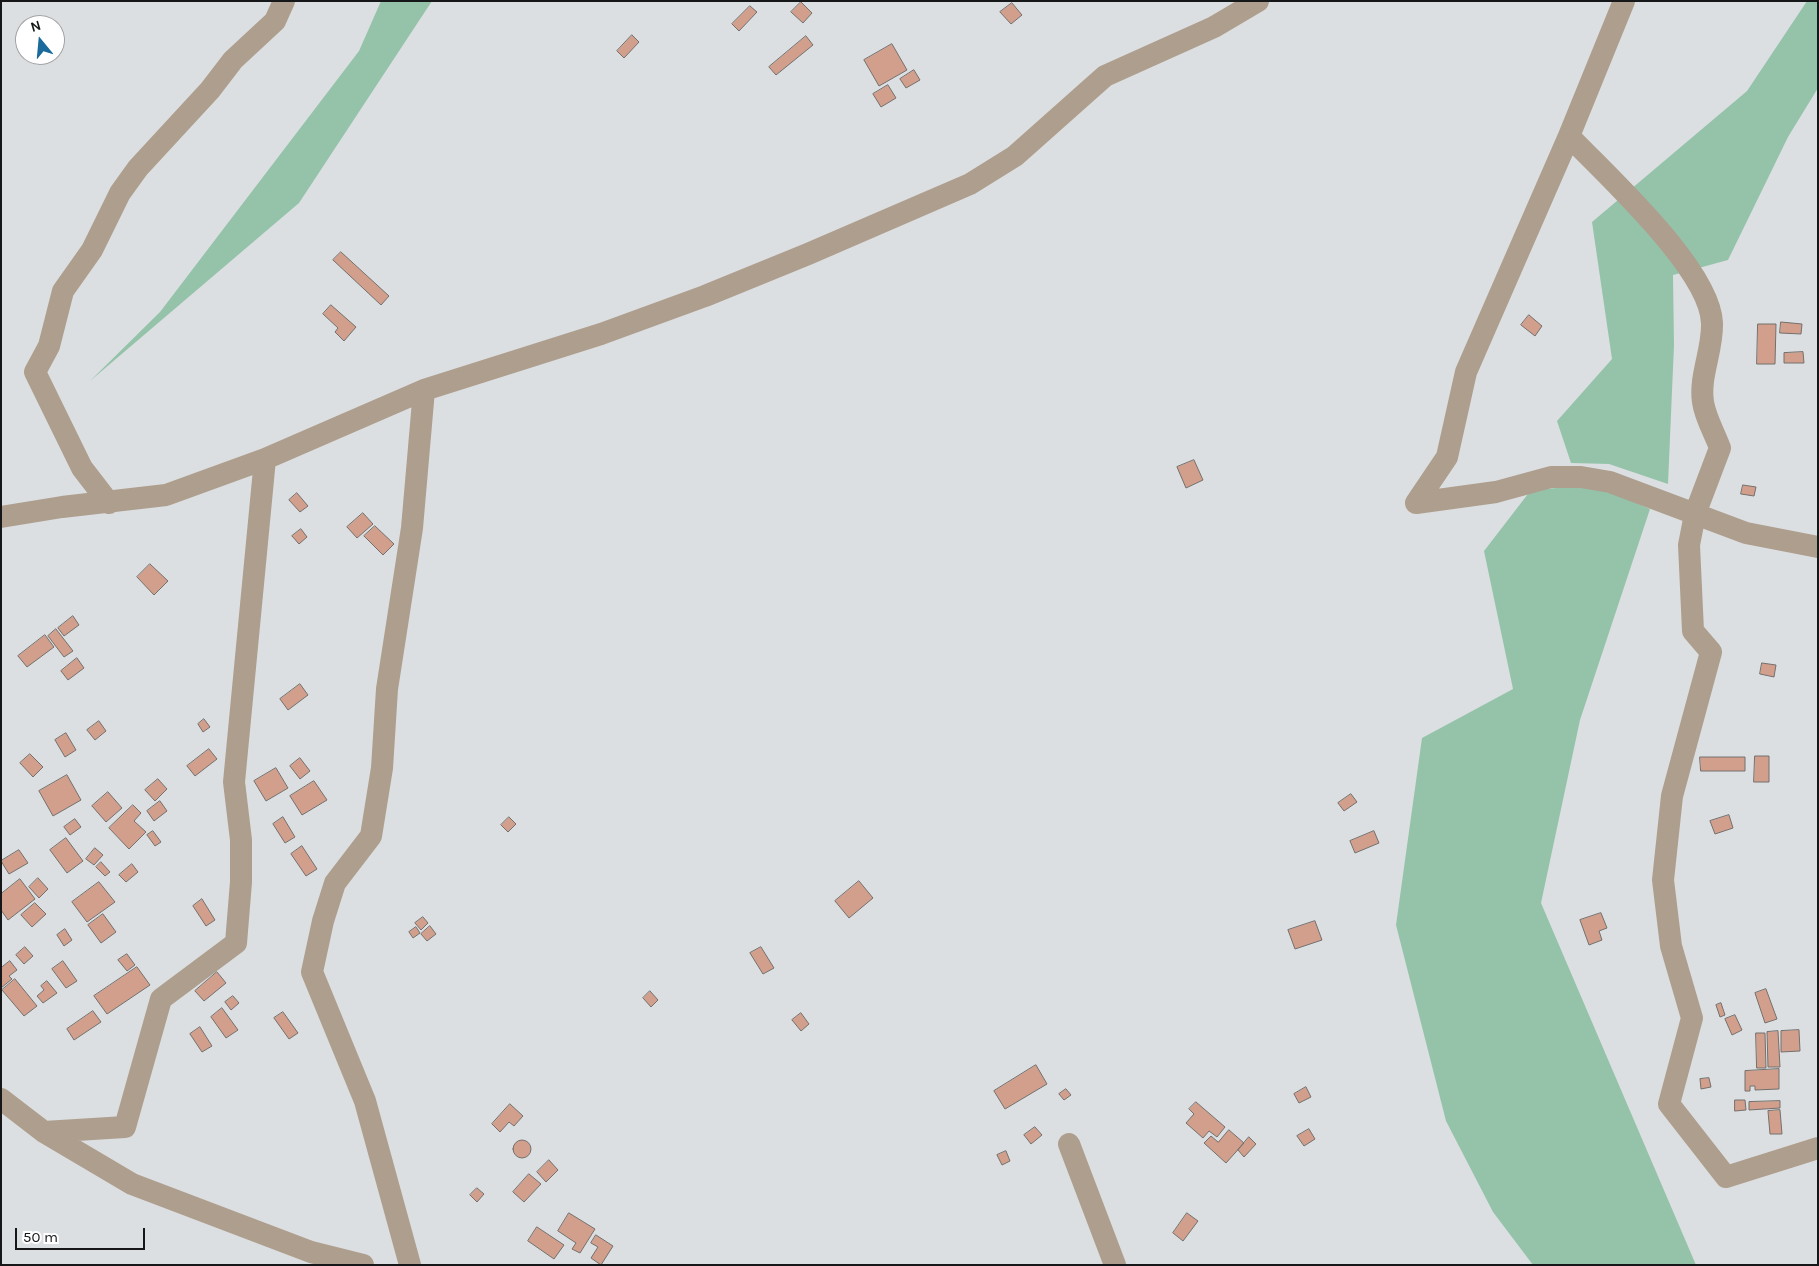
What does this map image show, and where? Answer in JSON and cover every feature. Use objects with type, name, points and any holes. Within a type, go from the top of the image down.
[{"type":"street","points":[[109,502],[82,468],[35,372],[49,346],[63,291],[92,250],[120,193],[138,168],[210,90],[233,60],[275,21],[284,1]]},
{"type":"street","points":[[1,517],[62,507],[166,495],[265,458],[424,390],[601,334],[705,296],[808,254],[970,184],[1015,156],[1105,76],[1214,28],[1258,1]]},
{"type":"street","points":[[1624,1],[1569,136],[1466,372],[1447,457],[1416,503],[1496,492],[1551,477],[1581,477],[1610,482],[1746,533],[1818,547]]},
{"type":"street","points":[[1569,136],[1672,245],[1688,266],[1709,306],[1712,323],[1703,383],[1703,403],[1720,448],[1695,514],[1689,544],[1693,631],[1711,652],[1672,796],[1663,880],[1671,946],[1692,1018],[1669,1104],[1726,1177],[1818,1148]]},
{"type":"street","points":[[410,1265],[365,1101],[312,972],[323,921],[336,883],[371,836],[382,768],[387,689],[412,528],[424,390]]},
{"type":"street","points":[[44,1132],[125,1127],[161,999],[236,943],[241,882],[241,840],[234,782],[265,458]]},
{"type":"street","points":[[1,1099],[44,1132],[132,1184],[312,1252],[363,1265]]},
{"type":"street","points":[[1069,1144],[1115,1265]]},
{"type":"green space","points":[[381,1],[432,1],[299,203],[90,381],[160,312],[359,51]]},
{"type":"green space","points":[[1807,1],[1818,1],[1818,88],[1788,137],[1728,260],[1673,275],[1674,345],[1668,484],[1609,464],[1571,463],[1557,421],[1612,359],[1592,222],[1747,91]]},
{"type":"green space","points":[[1595,485],[1650,509],[1580,720],[1541,903],[1696,1265],[1533,1265],[1493,1212],[1446,1121],[1396,925],[1422,738],[1513,689],[1484,551],[1531,490]]},
{"type":"building","points":[[801,2],[812,13],[803,23],[791,12]]},
{"type":"building","points":[[1012,3],[1022,15],[1011,24],[1000,12]]},
{"type":"building","points":[[750,6],[757,12],[739,31],[732,24]]},
{"type":"building","points":[[632,35],[639,42],[624,58],[617,51]]},
{"type":"building","points":[[806,36],[813,45],[776,75],[769,67]]},
{"type":"building","points":[[892,44],[907,70],[879,86],[864,60]]},
{"type":"building","points":[[914,70],[920,80],[906,88],[900,79]]},
{"type":"building","points":[[888,85],[896,98],[881,107],[873,94]]},
{"type":"building","points":[[341,252],[389,296],[381,305],[333,260]]},
{"type":"building","points":[[331,305],[356,327],[344,341],[335,332],[338,328],[323,314]]},
{"type":"building","points":[[1529,315],[1542,326],[1535,336],[1521,325]]},
{"type":"building","points":[[1781,322],[1802,324],[1801,334],[1780,333]]},
{"type":"building","points":[[1758,324],[1776,324],[1775,364],[1757,364]]},
{"type":"building","points":[[1803,352],[1804,363],[1784,363],[1784,353]]},
{"type":"building","points":[[1194,460],[1203,480],[1186,488],[1177,467]]},
{"type":"building","points":[[1743,485],[1756,487],[1754,496],[1741,494]]},
{"type":"building","points":[[297,493],[308,506],[300,512],[289,500]]},
{"type":"building","points":[[363,513],[373,524],[357,538],[347,527]]},
{"type":"building","points":[[375,526],[394,544],[383,555],[364,536]]},
{"type":"building","points":[[301,529],[307,537],[299,544],[292,536]]},
{"type":"building","points":[[150,564],[168,581],[154,595],[137,577]]},
{"type":"building","points":[[73,616],[79,625],[64,636],[58,628]]},
{"type":"building","points":[[56,629],[73,651],[64,657],[48,636]]},
{"type":"building","points":[[45,635],[54,647],[27,667],[18,656]]},
{"type":"building","points":[[77,658],[84,668],[68,680],[61,671]]},
{"type":"building","points":[[1762,663],[1776,665],[1774,677],[1760,674]]},
{"type":"building","points":[[300,684],[308,695],[288,710],[280,699]]},
{"type":"building","points":[[204,719],[210,727],[203,732],[198,724]]},
{"type":"building","points":[[99,721],[106,731],[95,740],[87,730]]},
{"type":"building","points":[[66,733],[76,750],[65,757],[55,740]]},
{"type":"building","points":[[209,749],[217,759],[195,776],[187,766]]},
{"type":"building","points":[[30,754],[43,767],[33,777],[20,763]]},
{"type":"building","points":[[1755,756],[1769,756],[1769,782],[1754,782]]},
{"type":"building","points":[[1700,757],[1745,757],[1745,771],[1701,771]]},
{"type":"building","points":[[300,758],[310,771],[300,779],[290,766]]},
{"type":"building","points":[[276,768],[288,788],[266,801],[254,781]]},
{"type":"building","points":[[67,775],[81,800],[53,816],[39,791]]},
{"type":"building","points":[[158,779],[167,789],[155,801],[145,790]]},
{"type":"building","points":[[314,781],[327,800],[302,815],[290,796]]},
{"type":"building","points":[[108,792],[122,808],[106,822],[92,806]]},
{"type":"building","points":[[1351,794],[1357,802],[1344,811],[1338,803]]},
{"type":"building","points":[[160,801],[167,811],[154,821],[147,811]]},
{"type":"building","points":[[133,805],[141,813],[134,821],[146,832],[129,849],[109,828]]},
{"type":"building","points":[[1729,815],[1733,828],[1715,834],[1710,821]]},
{"type":"building","points":[[283,817],[295,837],[285,843],[273,824]]},
{"type":"building","points":[[509,817],[516,824],[508,832],[501,825]]},
{"type":"building","points":[[75,819],[81,827],[70,835],[64,827]]},
{"type":"building","points":[[153,831],[161,842],[155,846],[147,835]]},
{"type":"building","points":[[1374,831],[1379,843],[1355,853],[1350,841]]},
{"type":"building","points":[[66,838],[83,861],[67,873],[50,850]]},
{"type":"building","points":[[302,846],[317,869],[306,876],[291,854]]},
{"type":"building","points":[[95,848],[103,855],[94,865],[86,859]]},
{"type":"building","points":[[19,850],[28,863],[9,874],[1,861]]},
{"type":"building","points":[[101,862],[110,872],[105,876],[96,867]]},
{"type":"building","points":[[132,864],[138,872],[126,882],[119,875]]},
{"type":"building","points":[[38,878],[48,889],[39,898],[29,887]]},
{"type":"building","points":[[20,879],[35,899],[8,920],[1,910],[1,894]]},
{"type":"building","points":[[859,881],[873,898],[849,918],[835,901]]},
{"type":"building","points":[[99,882],[115,902],[87,922],[72,902]]},
{"type":"building","points":[[202,899],[215,920],[206,926],[193,906]]},
{"type":"building","points":[[35,903],[46,914],[32,927],[21,915]]},
{"type":"building","points":[[1601,913],[1607,928],[1599,931],[1602,940],[1589,945],[1580,920]]},
{"type":"building","points":[[103,914],[116,932],[101,943],[88,925]]},
{"type":"building","points":[[423,917],[428,923],[421,930],[415,923]]},
{"type":"building","points":[[1315,921],[1322,940],[1295,949],[1288,930]]},
{"type":"building","points":[[430,926],[436,934],[427,941],[421,934]]},
{"type":"building","points":[[416,927],[420,933],[413,938],[409,932]]},
{"type":"building","points":[[65,929],[72,940],[64,946],[57,935]]},
{"type":"building","points":[[25,947],[33,956],[24,964],[16,955]]},
{"type":"building","points":[[761,947],[774,968],[763,974],[750,953]]},
{"type":"building","points":[[127,954],[135,965],[127,971],[118,960]]},
{"type":"building","points":[[10,961],[17,970],[9,976],[12,979],[1,988],[1,968]]},
{"type":"building","points":[[63,961],[77,981],[66,988],[52,969]]},
{"type":"building","points":[[137,967],[150,985],[107,1014],[94,996]]},
{"type":"building","points":[[217,972],[226,983],[204,1001],[195,991]]},
{"type":"building","points":[[15,979],[37,1006],[24,1016],[2,990]]},
{"type":"building","points":[[47,981],[57,993],[43,1003],[37,996],[44,990],[41,986]]},
{"type":"building","points":[[1766,989],[1777,1019],[1765,1023],[1755,993]]},
{"type":"building","points":[[650,991],[658,1000],[651,1007],[643,998]]},
{"type":"building","points":[[233,996],[239,1003],[231,1010],[225,1002]]},
{"type":"building","points":[[1721,1003],[1725,1015],[1720,1017],[1716,1005]]},
{"type":"building","points":[[222,1008],[238,1030],[226,1038],[211,1017]]},
{"type":"building","points":[[93,1011],[101,1022],[74,1040],[67,1029]]},
{"type":"building","points":[[283,1012],[298,1033],[289,1039],[274,1018]]},
{"type":"building","points":[[801,1013],[809,1024],[801,1031],[792,1020]]},
{"type":"building","points":[[1735,1015],[1742,1030],[1732,1035],[1725,1019]]},
{"type":"building","points":[[200,1027],[212,1046],[202,1052],[190,1034]]},
{"type":"building","points":[[1799,1030],[1800,1051],[1781,1052],[1781,1031]]},
{"type":"building","points":[[1778,1031],[1780,1067],[1768,1067],[1767,1032]]},
{"type":"building","points":[[1756,1033],[1765,1033],[1766,1068],[1757,1068]]},
{"type":"building","points":[[1036,1065],[1047,1084],[1005,1109],[994,1091]]},
{"type":"building","points":[[1779,1069],[1779,1089],[1755,1090],[1755,1086],[1750,1086],[1750,1091],[1745,1091],[1745,1071]]},
{"type":"building","points":[[1709,1078],[1711,1087],[1701,1089],[1700,1079]]},
{"type":"building","points":[[1306,1087],[1311,1097],[1299,1103],[1294,1094]]},
{"type":"building","points":[[1066,1089],[1071,1095],[1064,1100],[1059,1094]]},
{"type":"building","points":[[1735,1100],[1745,1100],[1746,1110],[1735,1111]]},
{"type":"building","points":[[1780,1101],[1780,1108],[1749,1110],[1749,1102]]},
{"type":"building","points":[[1196,1102],[1225,1127],[1217,1137],[1209,1131],[1203,1138],[1186,1123],[1194,1114],[1189,1109]]},
{"type":"building","points":[[510,1104],[523,1116],[514,1126],[509,1122],[500,1132],[492,1124]]},
{"type":"building","points":[[1780,1110],[1782,1134],[1770,1134],[1768,1111]]},
{"type":"building","points":[[1035,1127],[1042,1135],[1031,1144],[1024,1135]]},
{"type":"building","points":[[1309,1129],[1315,1139],[1304,1146],[1297,1136]]},
{"type":"building","points":[[1229,1130],[1244,1143],[1226,1163],[1204,1143],[1211,1136],[1218,1142]]},
{"type":"building","points":[[1249,1137],[1256,1144],[1244,1157],[1238,1150]]},
{"type":"building","points":[[522,1140],[528,1143],[531,1149],[528,1155],[522,1158],[516,1155],[513,1149],[516,1143]]},
{"type":"building","points":[[1006,1151],[1010,1161],[1002,1165],[997,1155]]},
{"type":"building","points":[[549,1160],[558,1170],[546,1182],[537,1172]]},
{"type":"building","points":[[529,1174],[541,1184],[524,1202],[513,1192]]},
{"type":"building","points":[[477,1188],[484,1194],[477,1202],[470,1195]]},
{"type":"building","points":[[569,1213],[595,1229],[580,1253],[572,1249],[576,1243],[558,1231]]},
{"type":"building","points":[[1187,1213],[1198,1221],[1183,1241],[1173,1233]]},
{"type":"building","points":[[537,1227],[564,1245],[554,1259],[528,1241]]},
{"type":"building","points":[[596,1235],[613,1246],[601,1265],[591,1258],[598,1247],[591,1243]]}]
